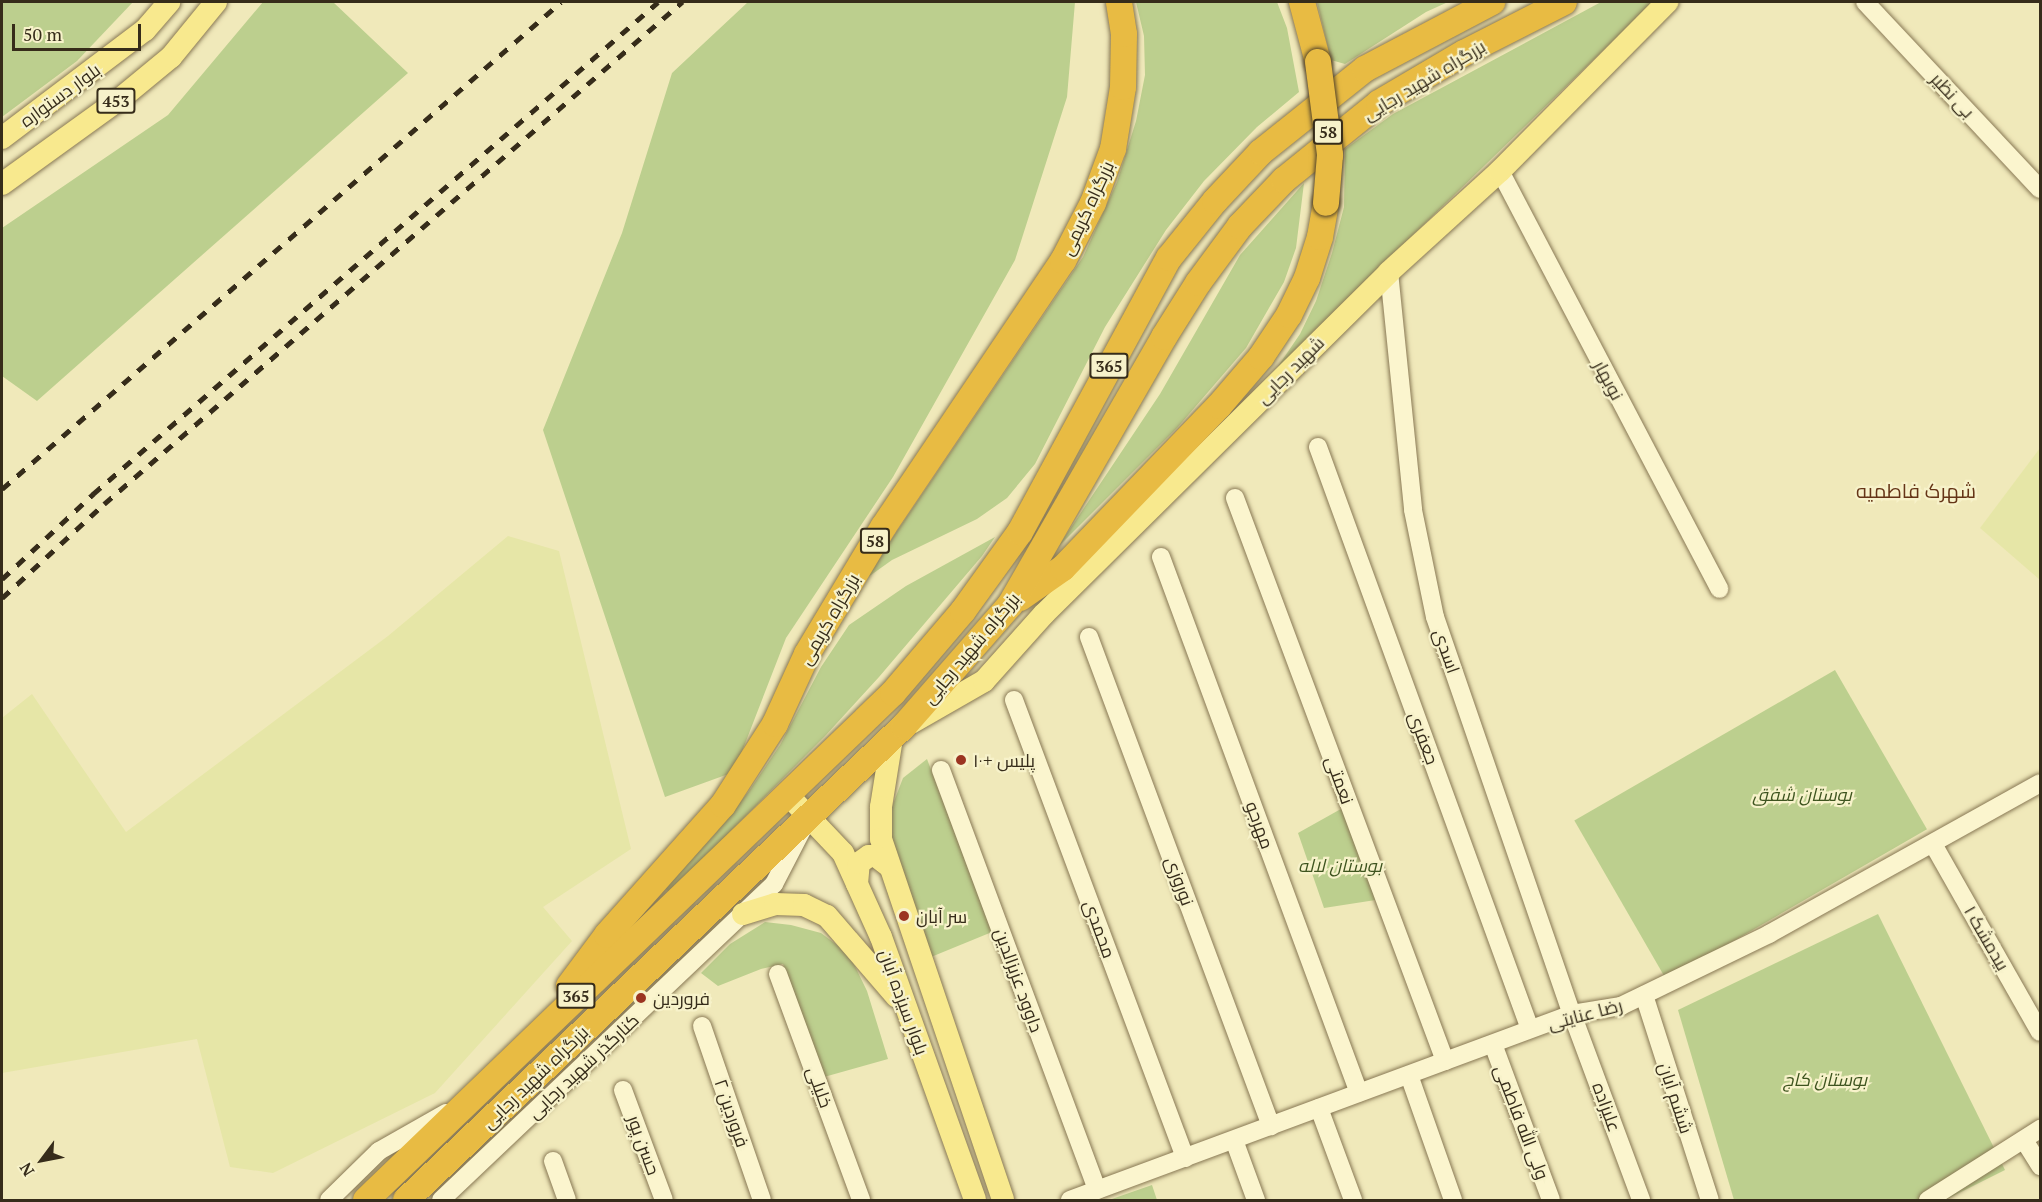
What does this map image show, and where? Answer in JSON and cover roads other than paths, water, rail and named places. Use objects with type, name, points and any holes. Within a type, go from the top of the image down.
[{"type":"highway","name":"بزرگراه کریمی","points":[[530,1040],[607,934],[723,805],[775,724],[807,654],[884,526],[1063,261],[1093,203],[1113,149],[1124,87],[1124,34],[1119,2]]},
{"type":"highway","name":"58","points":[[1010,605],[1063,568],[1219,406],[1261,357],[1289,315],[1307,278],[1320,237],[1326,203],[1330,155],[1318,62],[1302,2]]},
{"type":"highway","name":"بزرگراه شهید رجایی","points":[[366,1200],[893,693],[963,610],[1020,532],[1169,258],[1215,201],[1261,152],[1365,69],[1492,2]]},
{"type":"highway","name":"بزرگراه شهید رجایی","points":[[406,1200],[898,732],[1010,605],[1164,337],[1198,284],[1240,226],[1284,180],[1379,103],[1464,53],[1564,2]]},
{"type":"main road","name":"بلوار دستواره","points":[[2,138],[145,30],[169,2]]},
{"type":"main road","name":"بلوار دستواره","points":[[2,184],[120,99],[171,57],[216,2]]},
{"type":"main road","name":"شهید رجایی","points":[[898,732],[984,681],[1044,614],[1389,272],[1500,171],[1667,2]]},
{"type":"main road","name":"بلوار سیزده آبان","points":[[898,732],[881,807],[881,839],[1003,1200]]},
{"type":"main road","name":"بلوار سیزده آبان","points":[[787,794],[843,853],[881,937],[975,1200]]},
{"type":"main road","points":[[857,884],[859,864],[869,856],[876,856],[889,866]]},
{"type":"main road","points":[[743,914],[775,904],[804,905],[827,916],[851,941],[907,1010]]},
{"type":"street","name":"بی نظیر","points":[[1865,2],[2040,189]]},
{"type":"street","name":"نوبهار","points":[[1500,171],[1719,589]]},
{"type":"street","name":"اسدی","points":[[1389,272],[1413,510],[1435,617],[1572,1014]]},
{"type":"street","name":"جعفری","points":[[1318,447],[1530,1029]]},
{"type":"street","name":"نعمتی","points":[[1235,498],[1445,1061]]},
{"type":"street","name":"مهرجو","points":[[1161,557],[1359,1093]]},
{"type":"street","name":"نوروزی","points":[[1089,637],[1271,1126]]},
{"type":"street","name":"محمدی","points":[[1014,700],[1185,1158]]},
{"type":"street","name":"داوود عزیزالدین","points":[[941,770],[1097,1190]]},
{"type":"street","name":"رضا عنایتی","points":[[1070,1200],[1572,1014],[1622,1006],[1769,934],[2040,783]]},
{"type":"street","name":"کنارگذر شهید رجایی","points":[[441,1200],[774,884],[809,817]]},
{"type":"street","name":"بیدمشک ۱","points":[[1933,844],[2040,1032]]},
{"type":"street","name":"خلیلی","points":[[778,974],[861,1200]]},
{"type":"street","name":"ششم آبان","points":[[1644,995],[1710,1200]]},
{"type":"street","name":"علیزاده","points":[[1572,1014],[1641,1200]]},
{"type":"street","name":"فروردین ۲","points":[[702,1026],[762,1200]]},
{"type":"street","name":"ولی الله فاطمی","points":[[1492,1044],[1551,1200]]},
{"type":"street","points":[[1409,1075],[1454,1200]]},
{"type":"street","name":"حسن پور","points":[[623,1090],[664,1200]]},
{"type":"street","points":[[329,1200],[379,1152],[468,1100]]},
{"type":"street","points":[[1320,1108],[1353,1200]]},
{"type":"street","points":[[1928,1200],[2040,1129]]},
{"type":"street","points":[[1234,1140],[1256,1200]]},
{"type":"street","points":[[2024,1140],[2040,1167]]},
{"type":"street","points":[[553,1161],[567,1200]]},
{"type":"railway","points":[[2,489],[561,2]]},
{"type":"railway","points":[[2,579],[93,494],[658,2]]},
{"type":"railway","points":[[2,598],[104,504],[682,2]]},
{"type":"place","name":"پلیس +۱۰","points":[[961,760]]},
{"type":"place","name":"سر آبان","points":[[904,916]]},
{"type":"place","name":"فروردین","points":[[641,998]]},
{"type":"district","name":"شهرک فاطمیه","points":[[1916,490]]},
{"type":"park label","name":"بوستان شفق","points":[[1802,794]]},
{"type":"park label","name":"بوستان لاله","points":[[1340,865]]},
{"type":"park label","name":"بوستان کاج","points":[[1825,1079]]}]
